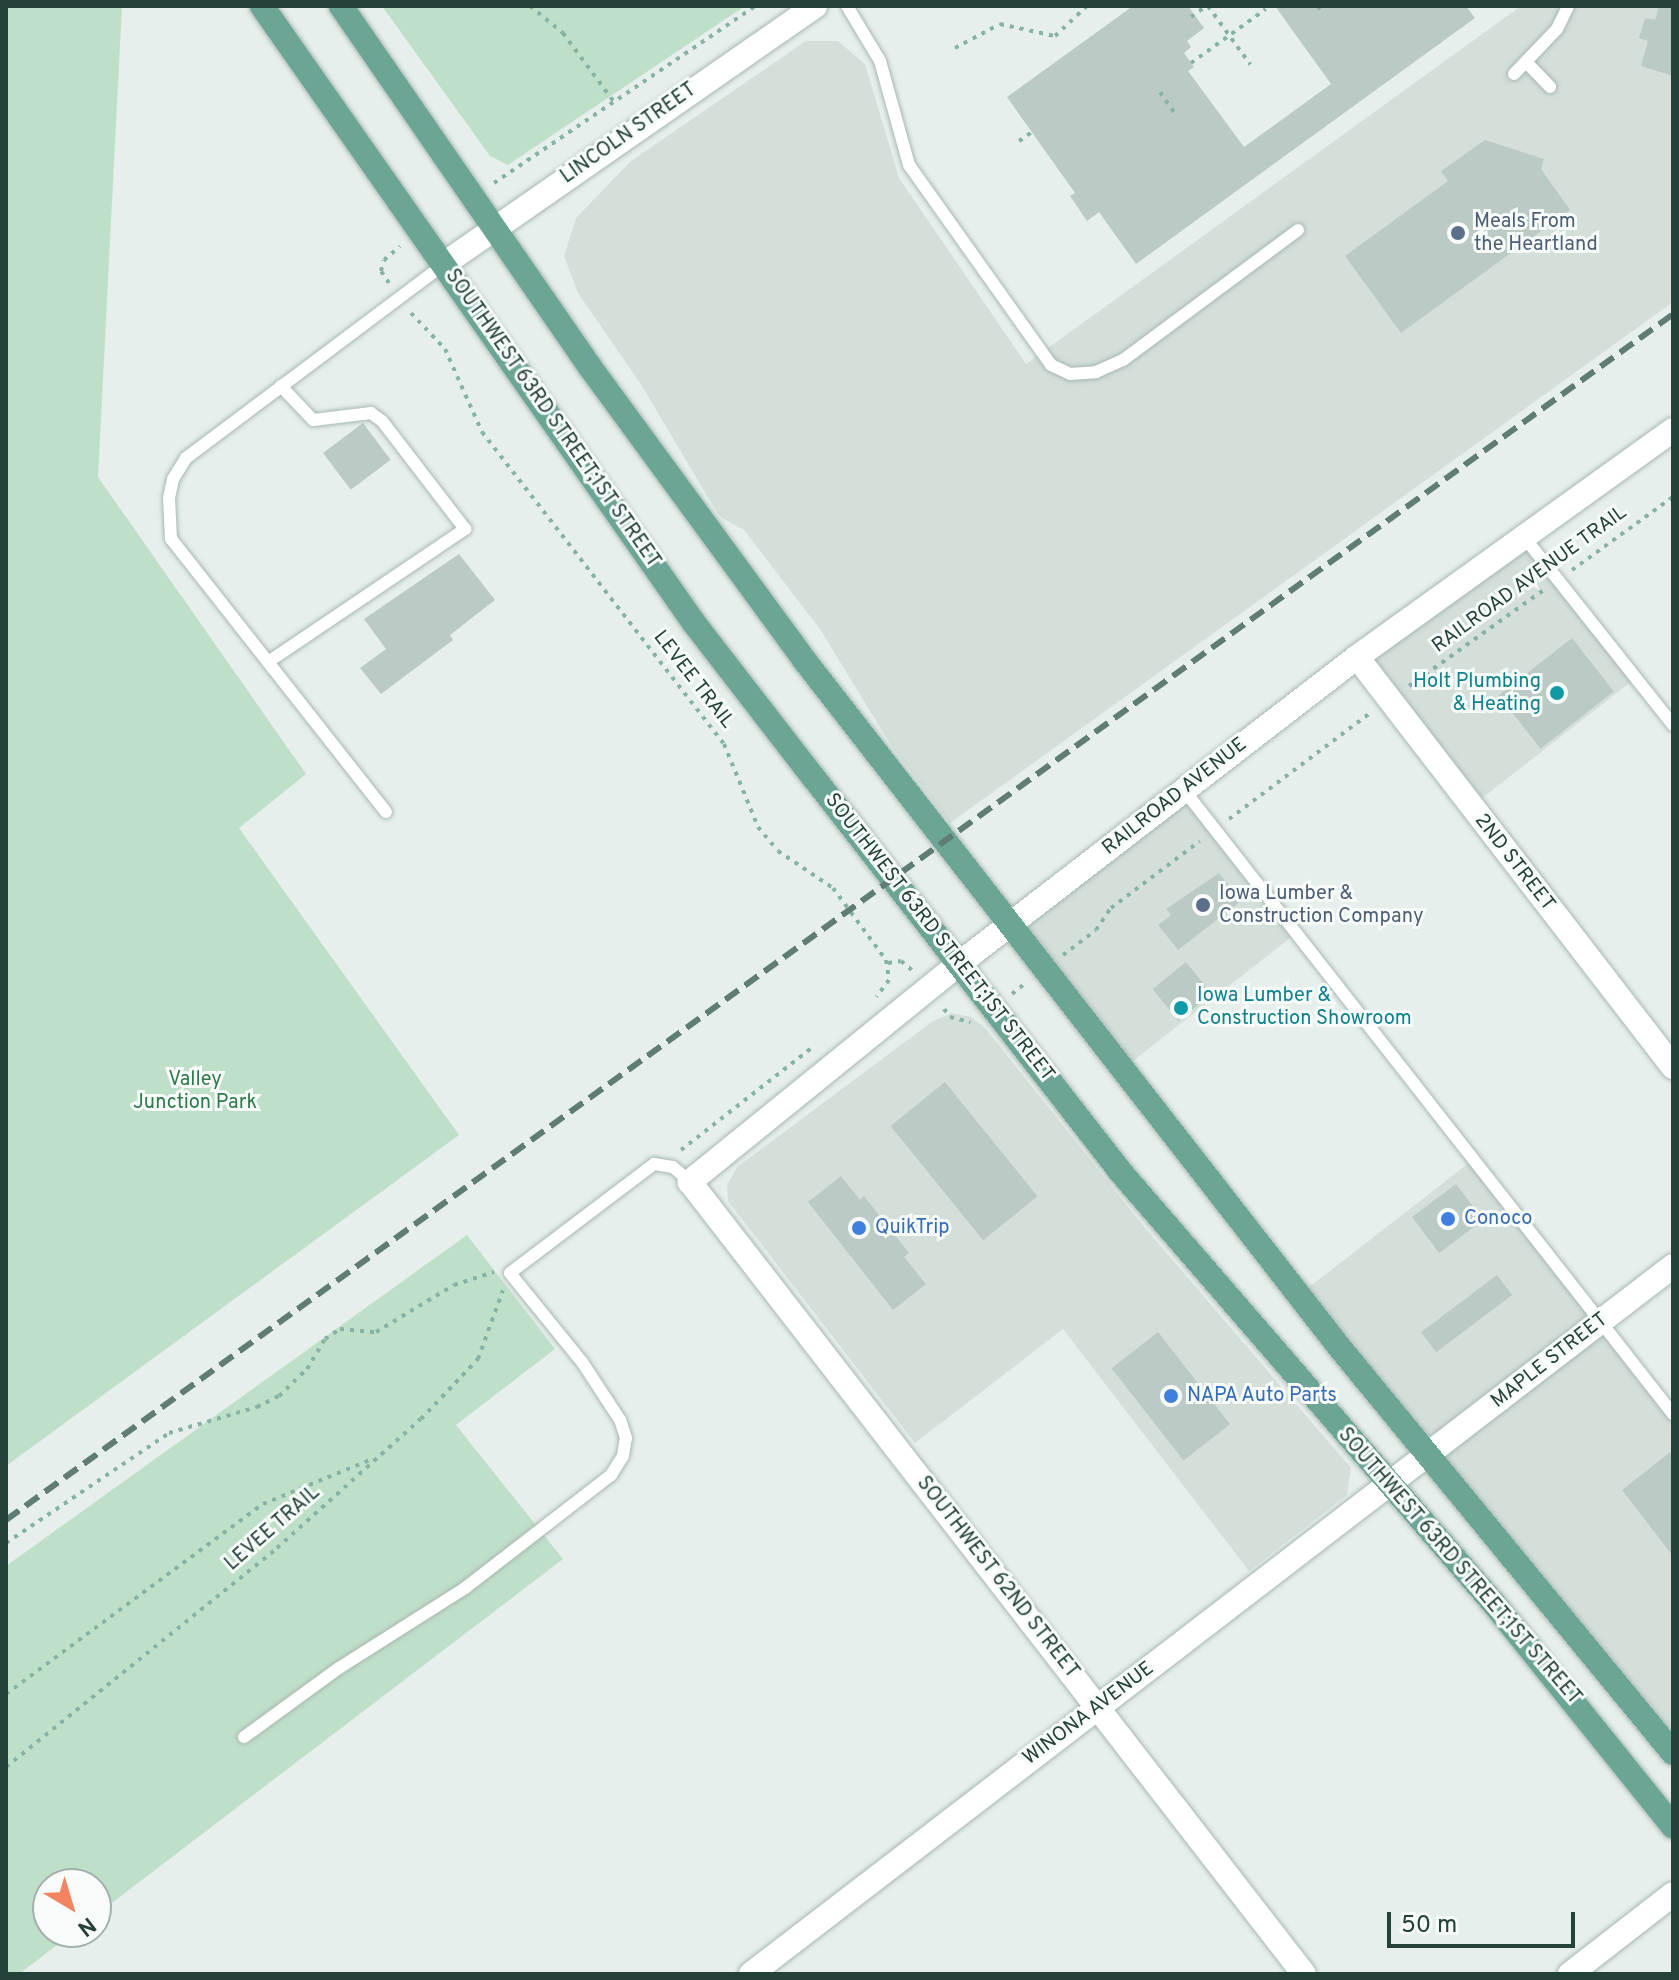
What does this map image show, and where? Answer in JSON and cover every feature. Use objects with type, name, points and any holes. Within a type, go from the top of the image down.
[{"type":"main road","name":"SOUTHWEST 63RD STREET;1ST STREET","points":[[262,6],[694,623],[1118,1169],[1389,1484],[1673,1826]]},
{"type":"main road","points":[[341,6],[700,521],[1009,925],[1427,1455],[1673,1753]]},
{"type":"street","name":"LINCOLN STREET","points":[[444,264],[815,6]]},
{"type":"street","name":"RAILROAD AVENUE","points":[[690,1182],[960,963],[1357,657],[1673,430]]},
{"type":"street","name":"2ND STREET","points":[[1357,657],[1673,1067]]},
{"type":"street","name":"SOUTHWEST 62ND STREET","points":[[690,1182],[1304,1974]]},
{"type":"street","name":"MAPLE STREET","points":[[1427,1455],[1673,1266]]},
{"type":"street","name":"WINONA AVENUE","points":[[751,1974],[1427,1455]]},
{"type":"street","points":[[1570,1974],[1673,1894]]},
{"type":"lane","points":[[847,6],[880,61],[909,165],[1051,365],[1070,374],[1096,372],[1123,360],[1298,230]]},
{"type":"lane","points":[[1514,74],[1528,64],[1568,6]]},
{"type":"lane","points":[[1528,64],[1550,87]]},
{"type":"lane","points":[[386,812],[171,539],[169,498],[173,479],[186,458],[444,264]]},
{"type":"lane","points":[[268,662],[465,529],[382,421],[371,413],[313,420],[281,386]]},
{"type":"lane","points":[[1524,537],[1673,725]]},
{"type":"lane","points":[[1184,790],[1673,1414]]},
{"type":"lane","points":[[244,1737],[477,1580],[594,1491],[623,1456],[626,1438],[620,1420],[582,1362],[510,1273],[522,1260],[644,1169],[663,1163],[690,1182]]},
{"type":"path","points":[[530,6],[563,33],[614,102]]},
{"type":"path","points":[[516,168],[755,6]]},
{"type":"path","points":[[955,48],[1000,24],[1055,36],[1087,6]]},
{"type":"path","points":[[1191,17],[1207,6],[1250,64]]},
{"type":"path","points":[[1318,6],[1322,12]]},
{"type":"path","points":[[1191,63],[1266,9]]},
{"type":"path","points":[[1160,92],[1177,116]]},
{"type":"path","points":[[1019,141],[1032,132]]},
{"type":"path","points":[[385,278],[384,260],[398,247]]},
{"type":"path","name":"LEVEE TRAIL","points":[[411,313],[452,361],[482,432],[724,744],[758,827],[778,851],[833,888],[888,963]]},
{"type":"path","name":"RAILROAD AVENUE TRAIL","points":[[1406,688],[1673,497]]},
{"type":"path","points":[[874,999],[889,980],[888,963],[901,961],[915,972]]},
{"type":"path","points":[[948,1014],[973,1024]]},
{"type":"path","points":[[663,1163],[824,1039]]},
{"type":"path","points":[[6,1543],[143,1447],[279,1396],[307,1369],[325,1339],[340,1329],[376,1332],[454,1285],[522,1260]]},
{"type":"path","name":"LEVEE TRAIL","points":[[6,1767],[277,1548],[478,1359],[510,1273]]},
{"type":"path","points":[[6,1694],[263,1504],[378,1456]]},
{"type":"shaded area","points":[[1521,6],[1673,6],[1673,302],[950,823],[892,747],[820,629],[744,530],[719,516],[642,386],[578,293],[564,256],[576,218],[631,161],[806,41],[838,41],[865,64],[899,178],[1026,364]]},
{"type":"shaded area","points":[[1524,537],[1635,679],[1472,806],[1362,664]]},
{"type":"shaded area","points":[[1184,790],[1296,933],[1122,1069],[1010,926]]},
{"type":"shaded area","points":[[952,1013],[971,1017],[985,1028],[1145,1228],[1351,1468],[1347,1495],[1249,1571],[1063,1329],[915,1443],[728,1201],[727,1185],[737,1167],[933,1021]]},
{"type":"shaded area","points":[[1474,1159],[1673,1414],[1673,1749],[1299,1295]]},
{"type":"green space","name":"Valley Junction Park","points":[[6,6],[122,6],[98,477],[306,774],[239,828],[459,1135],[6,1466]]},
{"type":"green space","points":[[382,6],[745,6],[508,165],[490,156]]},
{"type":"green space","points":[[467,1235],[555,1349],[456,1425],[563,1559],[112,1903],[112,1868],[32,1868],[32,1948],[53,1948],[19,1974],[6,1974],[6,1566]]},
{"type":"building","points":[[1133,6],[1188,6],[1204,28],[1187,41],[1191,47],[1184,53],[1194,67],[1188,71],[1244,147],[1331,84],[1275,6],[1466,6],[1475,18],[1136,264],[1099,212],[1087,221],[1070,196],[1075,193],[1007,97]]},
{"type":"building","points":[[1659,6],[1673,6],[1673,76],[1641,66],[1648,41],[1639,38],[1645,18],[1655,20]]},
{"type":"building","name":"Meals From the Heartland","points":[[1485,140],[1544,159],[1541,169],[1570,210],[1401,333],[1345,256],[1448,181],[1441,171]]},
{"type":"building","points":[[363,423],[391,460],[351,490],[323,453]]},
{"type":"building","points":[[459,554],[495,600],[450,635],[453,640],[381,694],[360,668],[386,649],[364,619]]},
{"type":"building","name":"Holt Plumbing & Heating","points":[[1572,638],[1614,692],[1541,749],[1499,695]]},
{"type":"building","name":"Iowa Lumber & Construction Company","points":[[1219,873],[1241,901],[1178,950],[1158,925],[1171,915],[1166,909]]},
{"type":"building","name":"Iowa Lumber & Construction Showroom","points":[[1186,962],[1212,994],[1178,1021],[1153,989]]},
{"type":"building","name":"QuikTrip","points":[[945,1082],[1038,1196],[983,1240],[891,1126]]},
{"type":"building","name":"QuikTrip","points":[[841,1176],[860,1200],[864,1196],[909,1253],[904,1257],[926,1284],[893,1310],[808,1202]]},
{"type":"building","name":"Conoco","points":[[1456,1184],[1483,1220],[1439,1253],[1412,1217]]},
{"type":"building","name":"Conoco","points":[[1497,1275],[1512,1295],[1436,1352],[1421,1332]]},
{"type":"building","name":"NAPA Auto Parts","points":[[1158,1332],[1230,1424],[1184,1461],[1112,1368]]},
{"type":"building","points":[[1673,1450],[1673,1556],[1622,1490]]},
{"type":"railway","points":[[6,1520],[1673,314]]},
{"type":"place","name":"Meals From the Heartland","points":[[1458,233]]},
{"type":"place","name":"Holt Plumbing & Heating","points":[[1557,693]]},
{"type":"place","name":"Iowa Lumber & Construction Company","points":[[1203,905]]},
{"type":"place","name":"Iowa Lumber & Construction Showroom","points":[[1181,1008]]},
{"type":"place","name":"Conoco","points":[[1448,1219]]},
{"type":"place","name":"QuikTrip","points":[[859,1228]]},
{"type":"place","name":"NAPA Auto Parts","points":[[1171,1396]]}]
